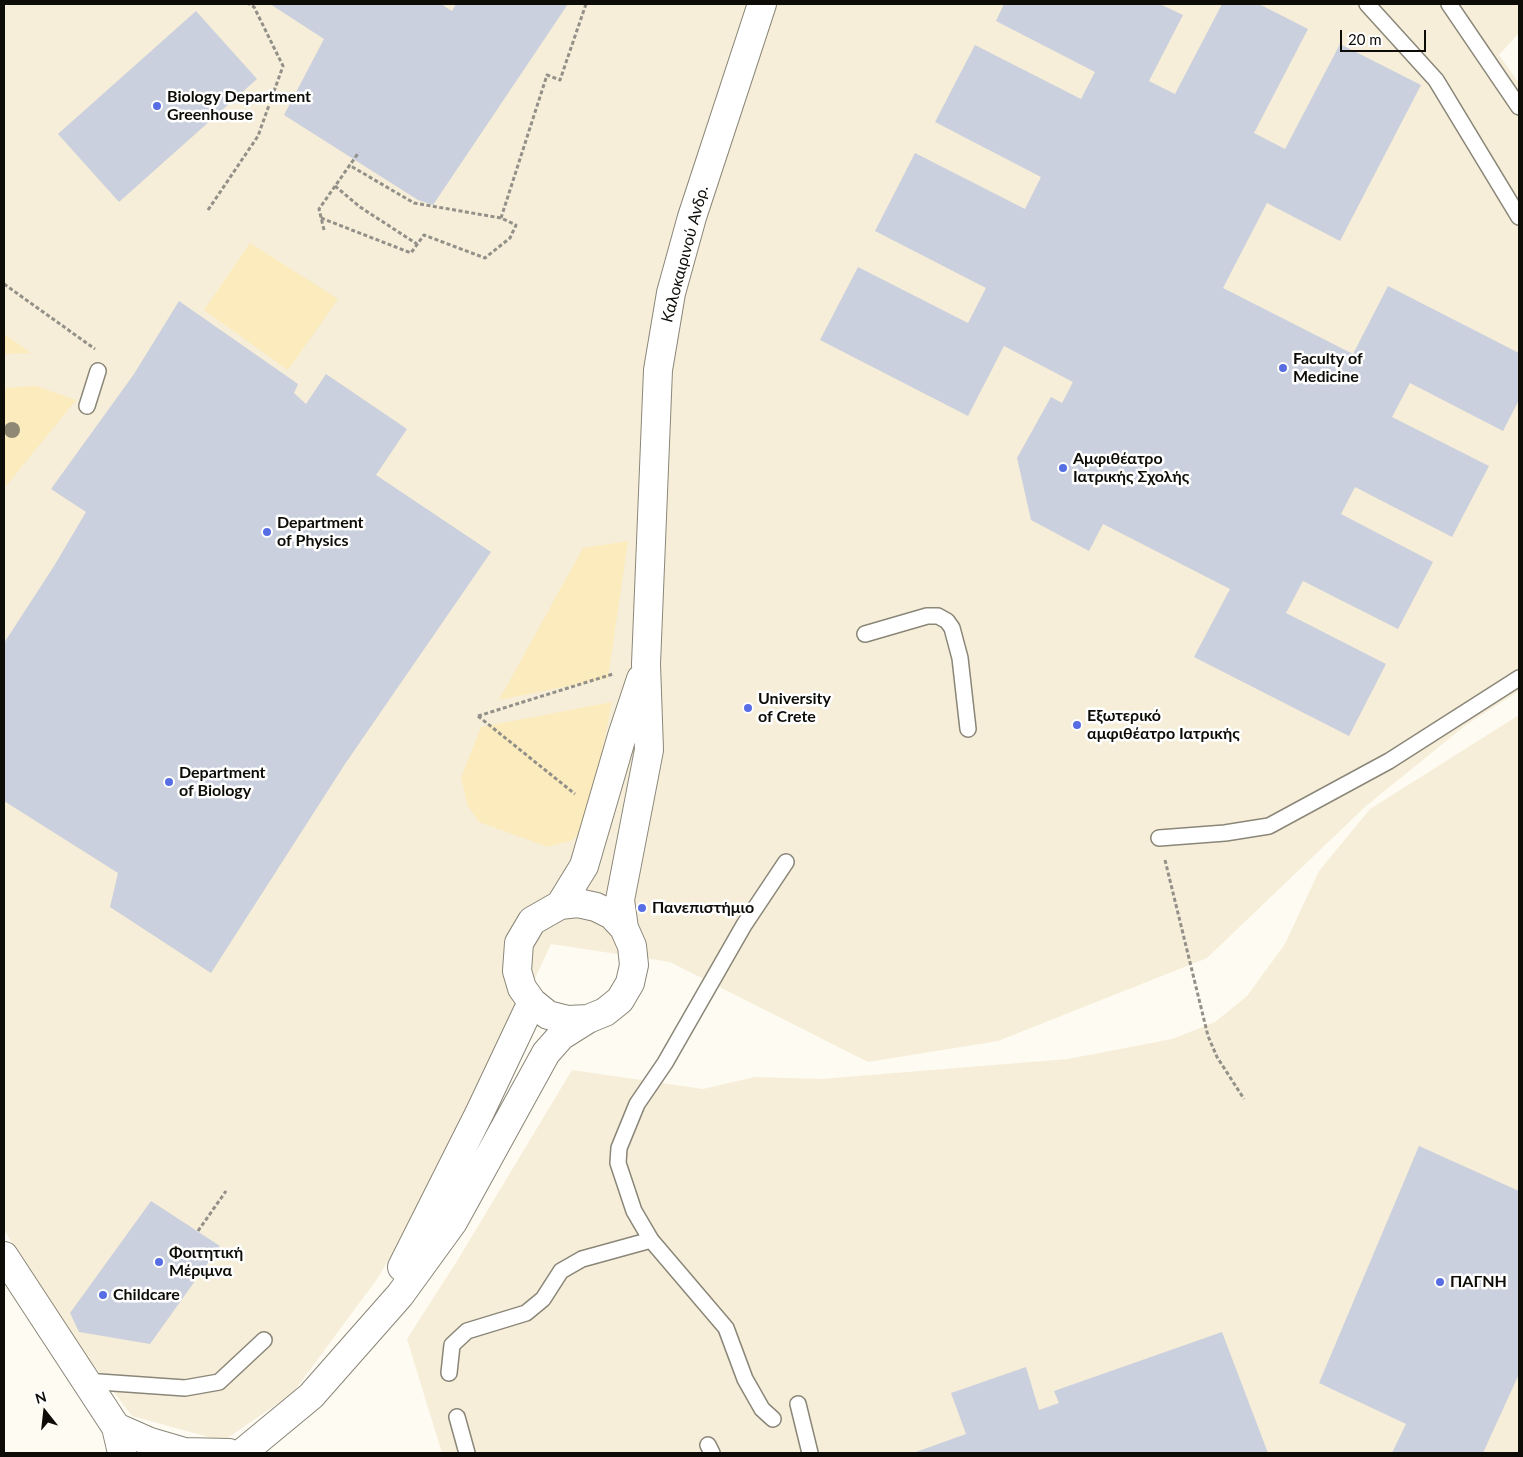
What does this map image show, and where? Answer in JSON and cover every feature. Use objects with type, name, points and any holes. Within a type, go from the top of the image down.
[{"type":"street","name":"Καλοκαιρινού Ανδρ.","points":[[646,664],[658,370],[671,293],[692,217],[762,4]]},
{"type":"street","points":[[560,905],[584,866],[622,736],[646,664]]},
{"type":"street","points":[[242,1453],[311,1396],[400,1295],[453,1222],[546,1053],[561,1036],[588,1019],[606,1012],[620,1000],[630,983],[634,965],[632,946],[624,928],[620,900],[649,750],[646,664]]},
{"type":"street","points":[[588,1019],[568,1020],[548,1015],[532,1002],[522,988],[516,972],[519,943],[532,921],[560,905],[578,903],[596,907],[612,916],[624,928]]},
{"type":"street","points":[[360,1340],[416,1242],[532,1002]]},
{"type":"street","points":[[4,1256],[116,1427],[122,1453]]},
{"type":"street","points":[[116,1427],[150,1442],[184,1452],[229,1453]]},
{"type":"lane","points":[[1366,4],[1436,80],[1519,217]]},
{"type":"lane","points":[[1448,4],[1519,108]]},
{"type":"lane","points":[[87,406],[98,371]]},
{"type":"lane","points":[[865,634],[927,616],[938,616],[947,621],[952,628],[960,658],[968,729]]},
{"type":"lane","points":[[1159,838],[1225,833],[1269,826],[1389,761],[1519,678]]},
{"type":"lane","points":[[774,1419],[762,1409],[745,1379],[726,1328],[651,1240],[634,1211],[618,1163],[619,1148],[637,1104],[665,1063],[744,925],[786,862]]},
{"type":"lane","points":[[449,1373],[452,1345],[467,1331],[526,1313],[543,1299],[561,1271],[582,1259],[651,1240]]},
{"type":"lane","points":[[85,1381],[185,1388],[219,1382],[264,1340]]},
{"type":"lane","points":[[798,1404],[810,1453]]},
{"type":"lane","points":[[456,1417],[467,1453]]},
{"type":"path","points":[[208,210],[258,136],[283,66],[254,7],[249,4]]},
{"type":"path","points":[[501,218],[547,76],[560,80],[586,4]]},
{"type":"path","points":[[324,230],[319,209],[359,152]]},
{"type":"path","points":[[321,218],[411,252],[424,235],[485,258],[510,238],[516,225],[501,218],[414,203],[349,165]]},
{"type":"path","points":[[335,186],[360,207],[417,244]]},
{"type":"path","points":[[4,284],[98,352]]},
{"type":"path","points":[[600,815],[478,716],[646,664]]},
{"type":"path","points":[[1159,838],[1206,1028],[1217,1057],[1244,1099]]},
{"type":"path","points":[[198,1231],[226,1191]]},
{"type":"shaded area","name":"University of Crete","points":[[4,4],[1519,4],[1519,33],[1499,55],[1519,83],[1519,691],[1466,725],[1366,806],[1207,958],[998,1041],[868,1062],[670,962],[551,944],[458,1145],[377,1279],[292,1394],[223,1441],[132,1416],[43,1299],[4,1229]]},
{"type":"shaded area","points":[[250,243],[338,299],[288,370],[204,310]]},
{"type":"shaded area","points":[[4,334],[31,353],[4,354]]},
{"type":"shaded area","points":[[36,386],[76,400],[6,486],[4,484],[4,388]]},
{"type":"shaded area","points":[[628,541],[608,678],[499,700],[583,548]]},
{"type":"shaded area","points":[[612,702],[588,821],[573,840],[548,847],[479,822],[468,806],[461,778],[481,727]]},
{"type":"shaded area","points":[[1519,715],[1519,1453],[442,1453],[407,1339],[457,1261],[572,1070],[703,1089],[755,1077],[821,1079],[1068,1059],[1172,1039],[1215,1022],[1247,996],[1285,944],[1319,871],[1370,809]]},
{"type":"building","points":[[270,4],[441,4],[452,11],[456,4],[568,4],[433,205],[418,200],[284,115],[324,39]]},
{"type":"building","name":"Faculty of Medicine","points":[[1004,4],[1160,4],[1183,15],[1149,81],[1175,94],[1222,4],[1259,4],[1308,29],[1254,133],[1285,149],[1340,44],[1421,85],[1340,241],[1267,203],[1223,288],[1353,354],[1388,286],[1519,353],[1519,400],[1503,431],[1410,383],[1392,417],[1489,466],[1452,537],[1355,487],[1341,514],[1433,562],[1398,629],[1303,581],[1286,613],[1386,664],[1349,736],[1194,657],[1230,589],[1103,524],[1089,551],[1031,520],[1017,458],[1051,397],[1062,403],[1073,382],[1004,346],[968,416],[820,340],[858,267],[968,323],[986,288],[875,231],[915,153],[1025,209],[1041,177],[935,122],[975,45],[1081,99],[1095,72],[996,21]]},
{"type":"building","name":"Biology Department Greenhouse","points":[[196,11],[257,79],[119,202],[58,134]]},
{"type":"building","points":[[179,301],[298,384],[294,393],[306,404],[326,374],[407,429],[376,475],[491,552],[345,764],[211,973],[110,907],[118,873],[4,801],[4,643],[54,566],[86,512],[51,489],[134,374]]},
{"type":"building","name":"ΠΑΓΝΗ","points":[[1419,1146],[1519,1191],[1519,1374],[1483,1453],[1392,1453],[1406,1424],[1319,1383]]},
{"type":"building","name":"Φοιτητική Μέριμνα","points":[[151,1201],[220,1246],[150,1344],[79,1332],[70,1313]]},
{"type":"building","points":[[1222,1332],[1268,1453],[913,1453],[966,1434],[951,1393],[1026,1367],[1039,1410],[1059,1403],[1054,1391]]},
{"type":"place","name":"Biology Department Greenhouse","points":[[157,106]]},
{"type":"place","name":"Faculty of Medicine","points":[[1283,368]]},
{"type":"place","name":"Αμφιθέατρο Ιατρικής Σχολής","points":[[1063,468]]},
{"type":"place","name":"Department of Physics","points":[[267,532]]},
{"type":"place","name":"University of Crete","points":[[748,708]]},
{"type":"place","name":"Εξωτερικό αμφιθέατρο Ιατρικής","points":[[1077,725]]},
{"type":"place","name":"Department of Biology","points":[[169,782]]},
{"type":"place","name":"Πανεπιστήμιο","points":[[642,908]]},
{"type":"place","name":"Φοιτητική Μέριμνα","points":[[159,1262]]},
{"type":"place","name":"ΠΑΓΝΗ","points":[[1440,1282]]},
{"type":"place","name":"Childcare","points":[[103,1295]]}]
